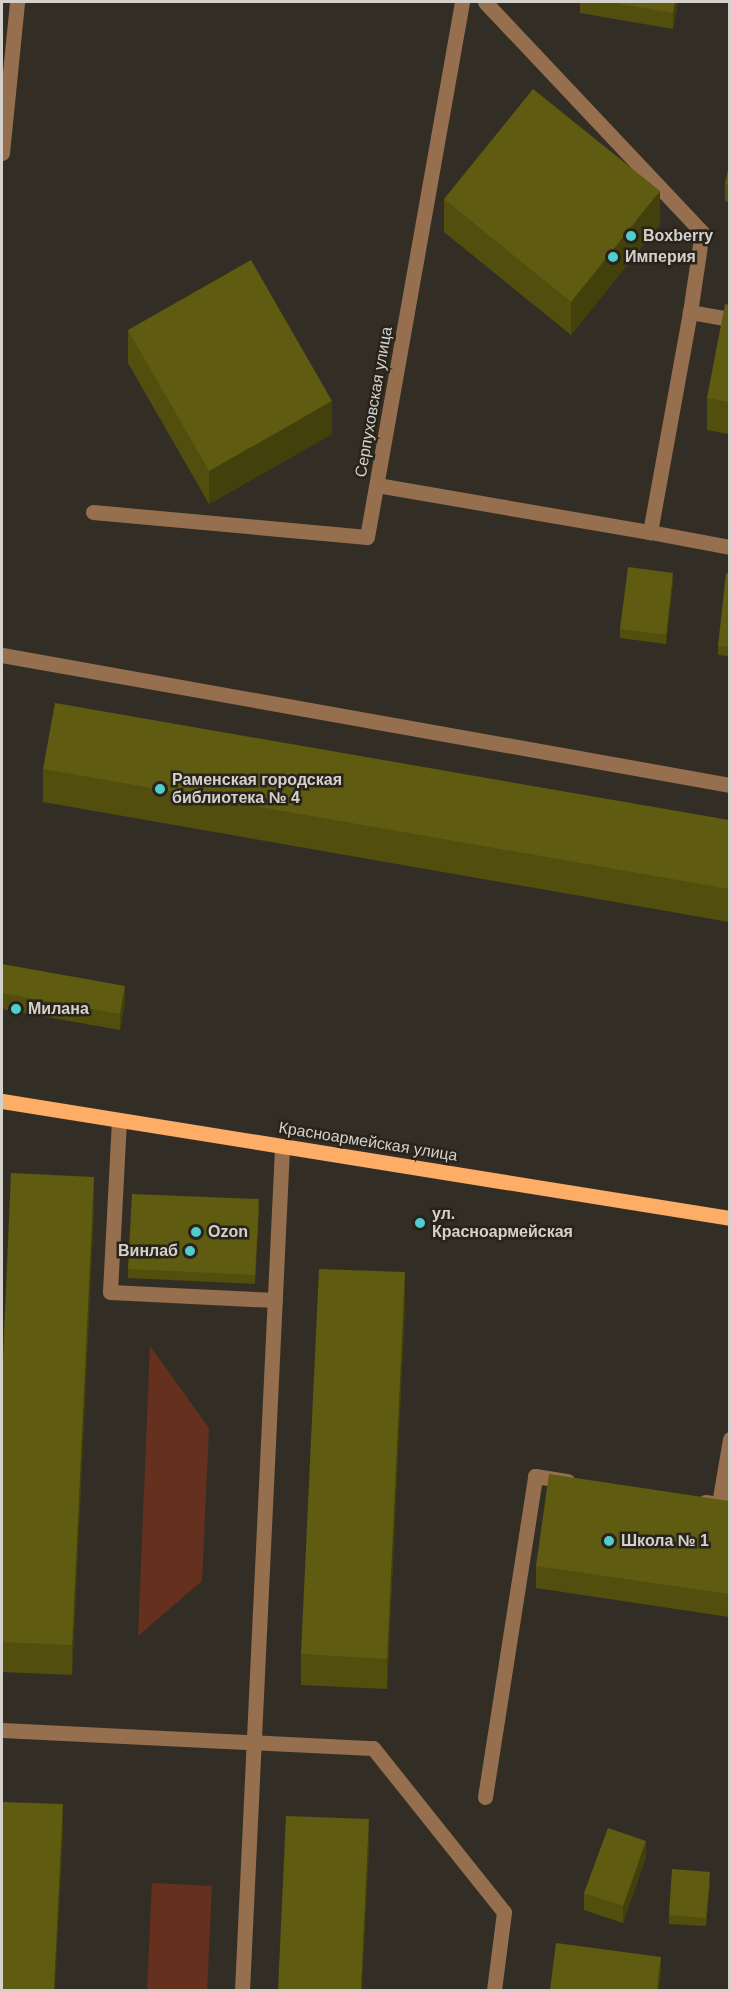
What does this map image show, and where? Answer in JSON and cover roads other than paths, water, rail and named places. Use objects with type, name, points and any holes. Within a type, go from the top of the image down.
[{"type":"main road","name":"Красноармейская улица","points":[[2,1101],[729,1218]]},
{"type":"street","points":[[2,153],[17,2]]},
{"type":"street","name":"Серпуховская улица","points":[[93,512],[367,537],[462,2]]},
{"type":"street","points":[[485,2],[702,232],[690,312],[650,532]]},
{"type":"street","points":[[690,312],[729,320]]},
{"type":"street","points":[[377,485],[729,547]]},
{"type":"street","points":[[2,655],[729,785]]},
{"type":"street","points":[[119,1120],[111,1292],[214,1290],[274,1300]]},
{"type":"street","points":[[242,1990],[282,1147]]},
{"type":"street","points":[[685,1499],[719,1504],[729,1439]]},
{"type":"street","points":[[485,1797],[535,1476],[581,1483]]},
{"type":"street","points":[[2,1730],[373,1748],[504,1912],[494,1990]]},
{"type":"place","name":"Boxberry","points":[[631,236]]},
{"type":"place","name":"Империя","points":[[613,257]]},
{"type":"place","name":"Раменская городская библиотека № 4","points":[[160,789]]},
{"type":"place","name":"Милана","points":[[16,1009]]},
{"type":"place","name":"ул. Красноармейская","points":[[420,1223]]},
{"type":"place","name":"Ozon","points":[[196,1232]]},
{"type":"place","name":"Винлаб","points":[[190,1251]]},
{"type":"place","name":"Школа № 1","points":[[609,1541]]}]
